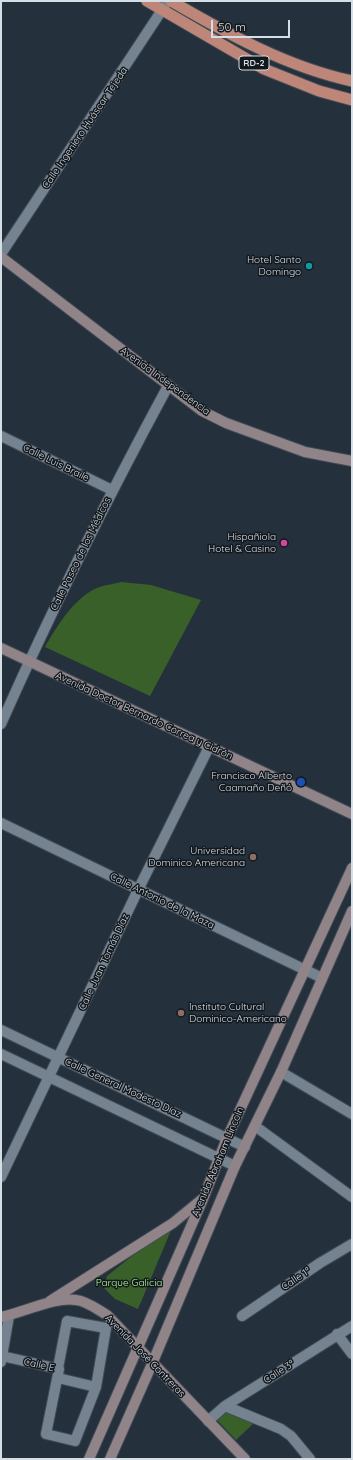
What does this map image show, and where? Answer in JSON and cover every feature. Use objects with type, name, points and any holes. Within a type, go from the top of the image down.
[{"type":"highway","name":"RD-2","points":[[147,1],[167,4],[281,59],[329,76],[352,81]]},
{"type":"highway","name":"RD-2","points":[[167,4],[264,69],[319,91],[352,100]]},
{"type":"main road","name":"Avenida Independencia","points":[[1,256],[202,411],[226,423],[305,452],[352,461]]},
{"type":"main road","name":"Avenida Doctor Bernardo Correa y Cidrón","points":[[1,648],[352,814]]},
{"type":"main road","name":"Avenida Abraham Lincoln","points":[[89,1459],[203,1199],[219,1158],[352,868]]},
{"type":"main road","name":"Avenida Abraham Lincoln","points":[[110,1459],[152,1364],[235,1166],[281,1072],[352,911]]},
{"type":"main road","points":[[45,1304],[173,1223],[203,1199]]},
{"type":"main road","name":"Avenida José Contreras","points":[[5,1316],[45,1304],[76,1300],[86,1303],[107,1316],[245,1459]]},
{"type":"street","name":"Calle Ingeniero Huáscar Tejeda","points":[[1,256],[167,4]]},
{"type":"street","name":"Calle Paseo de los Médicos","points":[[1,724],[29,661],[112,490],[168,386]]},
{"type":"street","name":"Calle Luis Braile","points":[[1,436],[112,490]]},
{"type":"street","name":"Calle Juan Tomás Díaz","points":[[1,1177],[50,1078],[138,890],[208,747]]},
{"type":"street","name":"Calle Antonio de la Maza","points":[[1,823],[322,978]]},
{"type":"street","name":"Calle General Modesto Díaz","points":[[1,1030],[245,1147]]},
{"type":"street","points":[[1,1054],[235,1166]]},
{"type":"street","points":[[281,1072],[352,1114]]},
{"type":"street","points":[[255,1126],[352,1197]]},
{"type":"street","name":"Calle 1ª","points":[[242,1316],[320,1263],[352,1244]]},
{"type":"street","points":[[2,1359],[5,1316]]},
{"type":"street","points":[[67,1321],[106,1328],[96,1387],[58,1373],[67,1321]]},
{"type":"street","name":"Calle 3ª","points":[[208,1421],[225,1406],[337,1334],[352,1326]]},
{"type":"street","points":[[337,1334],[352,1354]]},
{"type":"street","name":"Calle E","points":[[2,1359],[58,1373],[46,1434],[75,1441],[96,1387]]},
{"type":"street","points":[[225,1406],[282,1429],[291,1436],[310,1459]]},
{"type":"green space","points":[[121,582],[151,585],[201,600],[150,696],[45,647],[67,613],[81,598],[97,588]]},
{"type":"green space","name":"Parque Galicia","points":[[172,1228],[138,1309],[115,1299],[104,1288],[107,1276],[164,1230]]},
{"type":"green space","points":[[224,1411],[230,1412],[254,1423],[236,1440],[216,1419]]},
{"type":"place","name":"Hotel Santo Domingo","points":[[309,266]]},
{"type":"place","name":"Hispañiola Hotel & Casino","points":[[284,543]]},
{"type":"place","name":"Francisco Alberto Caamaño Deñó","points":[[301,782]]},
{"type":"place","name":"Universidad Dominico Americana","points":[[253,857]]},
{"type":"place","name":"Instituto Cultural Dominico-Americano","points":[[181,1013]]}]
